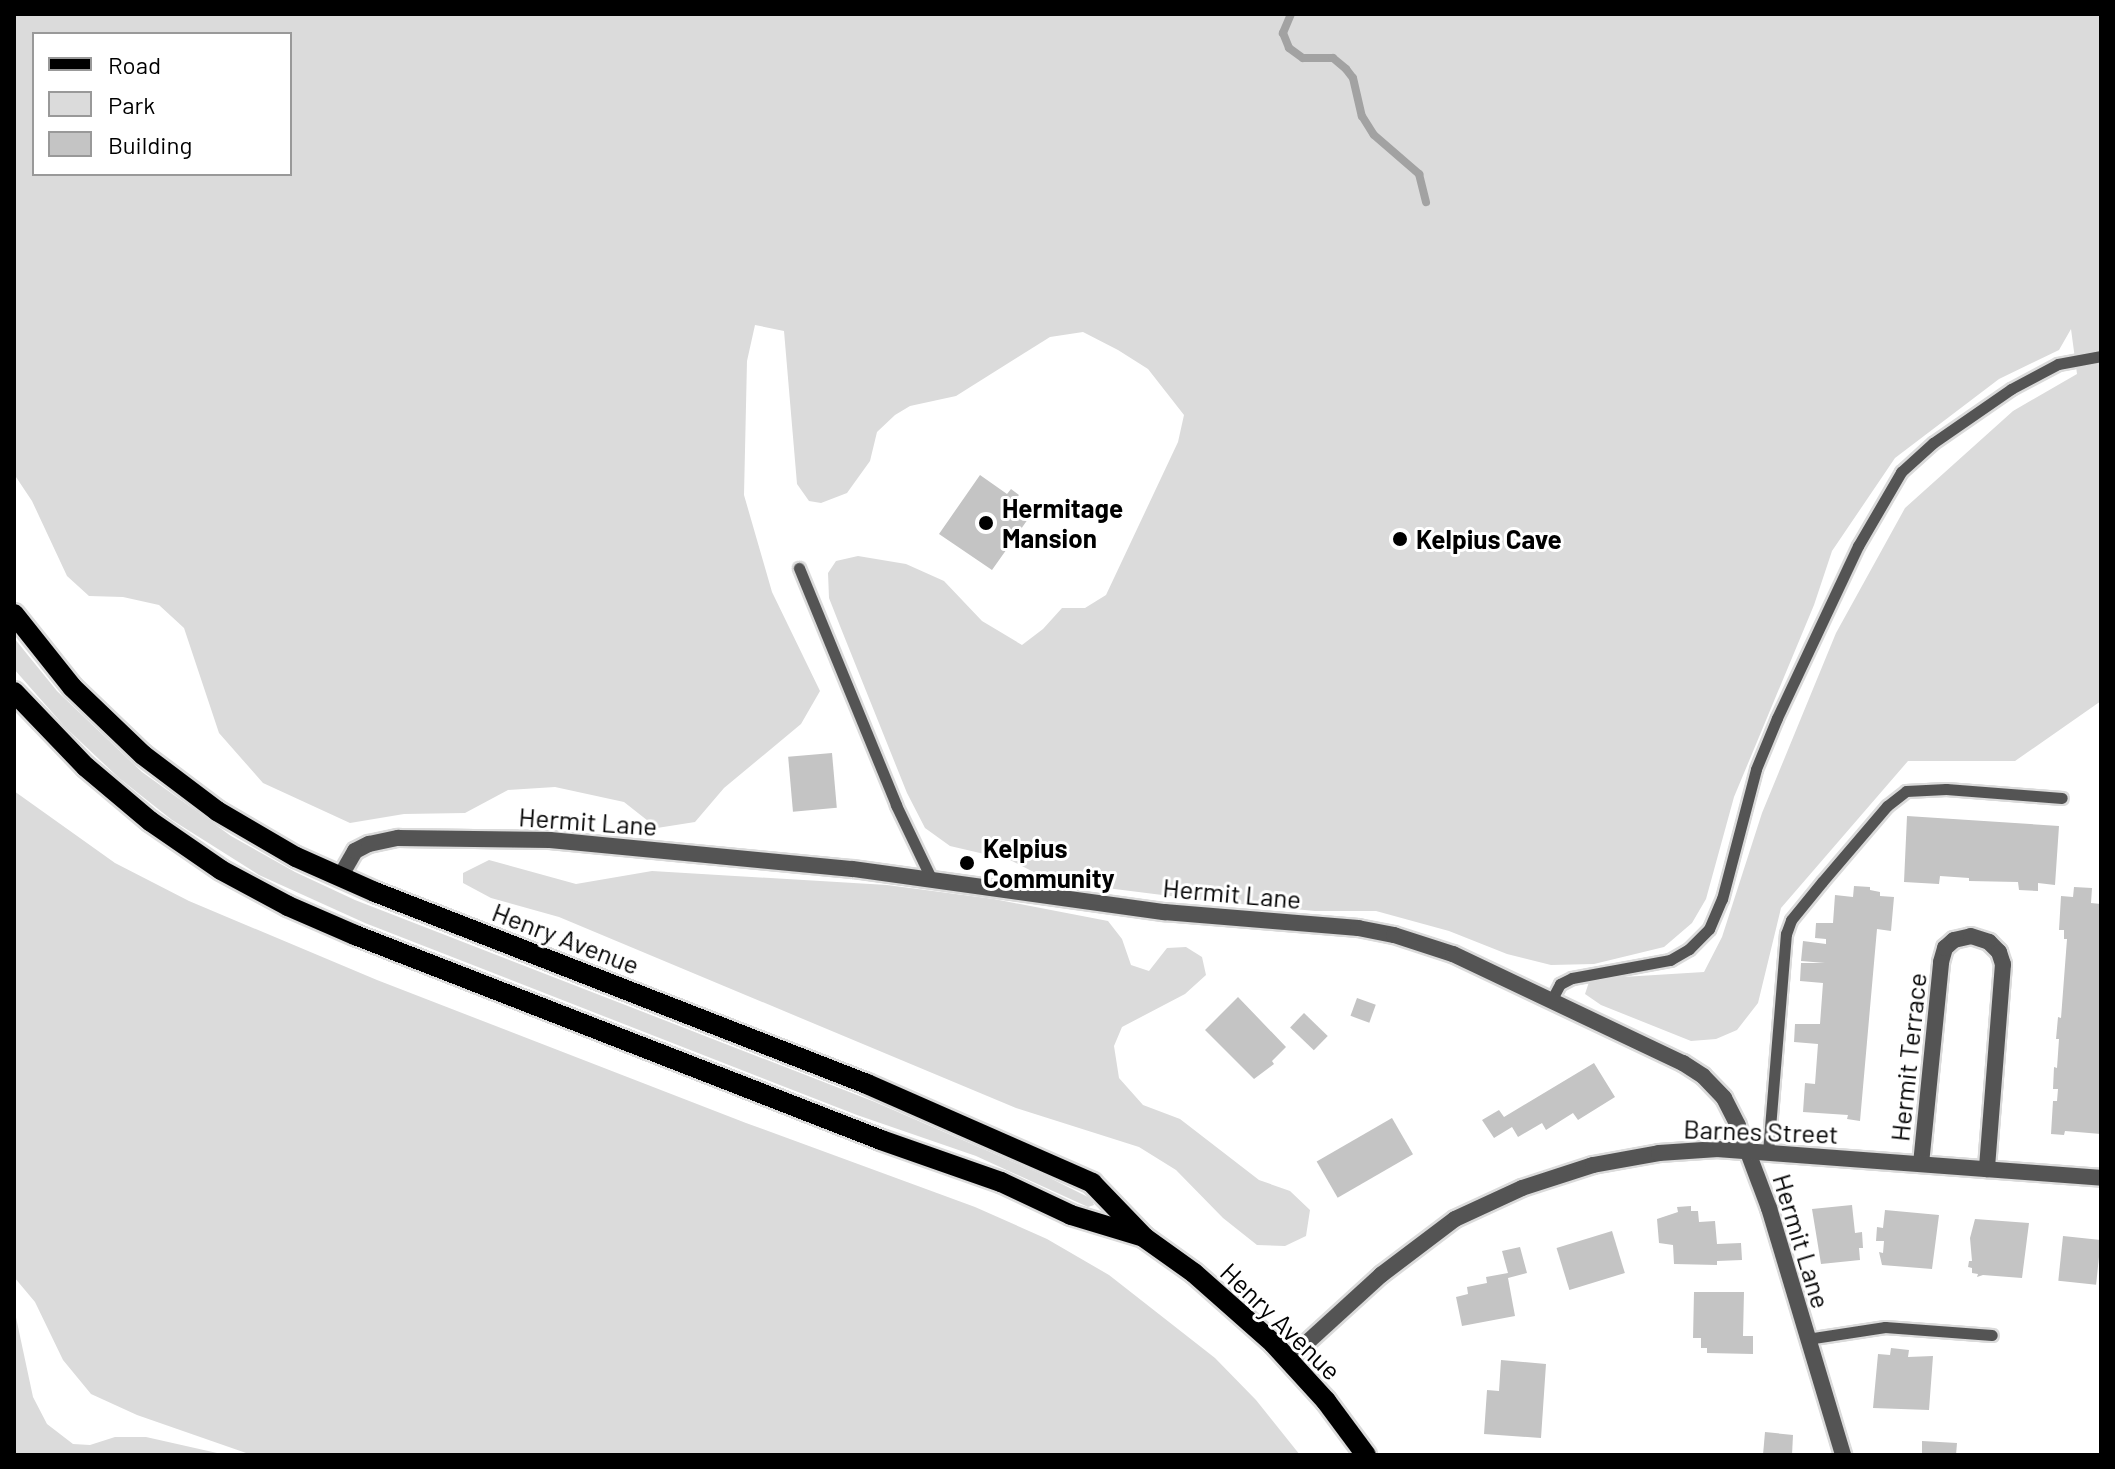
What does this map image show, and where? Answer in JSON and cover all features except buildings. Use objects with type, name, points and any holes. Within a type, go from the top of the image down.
[{"type":"main road","name":"Henry Avenue","points":[[14,614],[72,687],[143,755],[255,835],[340,877],[867,1084],[1092,1183],[1145,1238],[1243,1313],[1289,1359],[1366,1455]]},
{"type":"main road","name":"Henry Avenue","points":[[14,692],[86,767],[150,821],[221,870],[288,906],[822,1117],[1001,1182],[1071,1215],[1145,1238]]},
{"type":"street","name":"Hermit Lane","points":[[340,877],[351,855],[369,844],[398,838],[550,840],[718,855],[932,880],[1021,895],[1394,935],[1453,954],[1552,999],[1703,1076],[1724,1098],[1748,1151],[1843,1455]]},
{"type":"street","name":"Hermit Terrace","points":[[1921,1164],[1941,962],[1945,948],[1954,940],[1971,936],[1989,942],[1999,952],[2003,964],[1987,1169]]},
{"type":"street","name":"Barnes Street","points":[[1289,1359],[1424,1240],[1487,1203],[1556,1175],[1623,1158],[1689,1150],[1748,1151],[2101,1178]]},
{"type":"lane","points":[[1552,999],[1560,984],[1572,978],[1670,960],[1689,949],[1709,929],[1722,899],[1756,769],[1777,718],[1858,546],[1901,472],[1933,443],[2011,389],[2058,364],[2101,356]]},
{"type":"lane","points":[[799,568],[896,805],[932,880]]},
{"type":"lane","points":[[1768,1152],[1785,942],[1791,920],[1822,882],[1887,806],[1906,791],[1946,789],[2062,798]]},
{"type":"lane","points":[[1807,1339],[1885,1327],[1992,1335]]},
{"type":"green space","points":[[14,14],[2101,14],[2101,701],[2015,761],[1908,761],[1781,908],[1758,1003],[1737,1030],[1716,1039],[1691,1041],[1601,1005],[1585,994],[1590,979],[1704,972],[1722,937],[1762,813],[1836,633],[1905,508],[2013,411],[2077,374],[2071,329],[2059,350],[1999,379],[1895,458],[1832,551],[1814,605],[1734,797],[1706,899],[1692,923],[1664,947],[1594,964],[1551,965],[1507,954],[1449,931],[1376,911],[1315,911],[1051,881],[1010,860],[950,846],[925,828],[907,793],[829,598],[828,573],[836,561],[858,556],[906,564],[944,581],[982,621],[1022,645],[1043,629],[1062,608],[1085,608],[1106,595],[1178,442],[1184,415],[1148,369],[1083,332],[1050,337],[956,396],[910,406],[895,415],[877,432],[870,461],[847,493],[821,503],[809,501],[797,484],[784,331],[755,325],[747,361],[744,495],[772,592],[820,691],[801,724],[724,788],[695,822],[657,828],[624,802],[555,787],[508,790],[465,813],[404,814],[350,823],[263,783],[219,733],[184,628],[159,605],[123,597],[89,596],[67,576],[32,501],[14,474]]},
{"type":"green space","points":[[14,638],[57,691],[142,772],[231,836],[295,872],[355,900],[875,1102],[1046,1176],[1092,1199],[1094,1205],[1088,1207],[976,1156],[857,1115],[365,923],[259,875],[172,820],[119,778],[65,727],[14,669]]},
{"type":"green space","points":[[14,791],[115,863],[189,901],[377,980],[746,1123],[975,1207],[1047,1239],[1109,1275],[1215,1358],[1256,1400],[1300,1455],[226,1455],[249,1454],[137,1415],[91,1394],[63,1360],[35,1302],[14,1277]]},
{"type":"green space","points":[[489,860],[576,884],[652,871],[887,885],[994,899],[1108,921],[1122,939],[1131,965],[1149,971],[1167,948],[1186,947],[1202,957],[1206,975],[1185,994],[1122,1027],[1114,1046],[1119,1078],[1143,1105],[1180,1119],[1259,1180],[1290,1191],[1310,1210],[1306,1236],[1285,1246],[1257,1245],[1223,1218],[1176,1170],[1139,1147],[1016,1108],[559,917],[491,898],[463,883],[463,873]]},
{"type":"green space","points":[[14,1308],[33,1397],[47,1424],[73,1444],[90,1445],[115,1437],[146,1437],[226,1455],[14,1455]]},
{"type":"waterway","points":[[1291,14],[1283,33],[1289,48],[1303,58],[1333,58],[1346,69],[1353,78],[1362,116],[1374,135],[1419,174],[1426,202]]},
{"type":"place","name":"Hermitage Mansion","points":[[986,523]]},
{"type":"place","name":"Kelpius Cave","points":[[1400,539]]},
{"type":"place","name":"Kelpius Community","points":[[967,863]]}]
